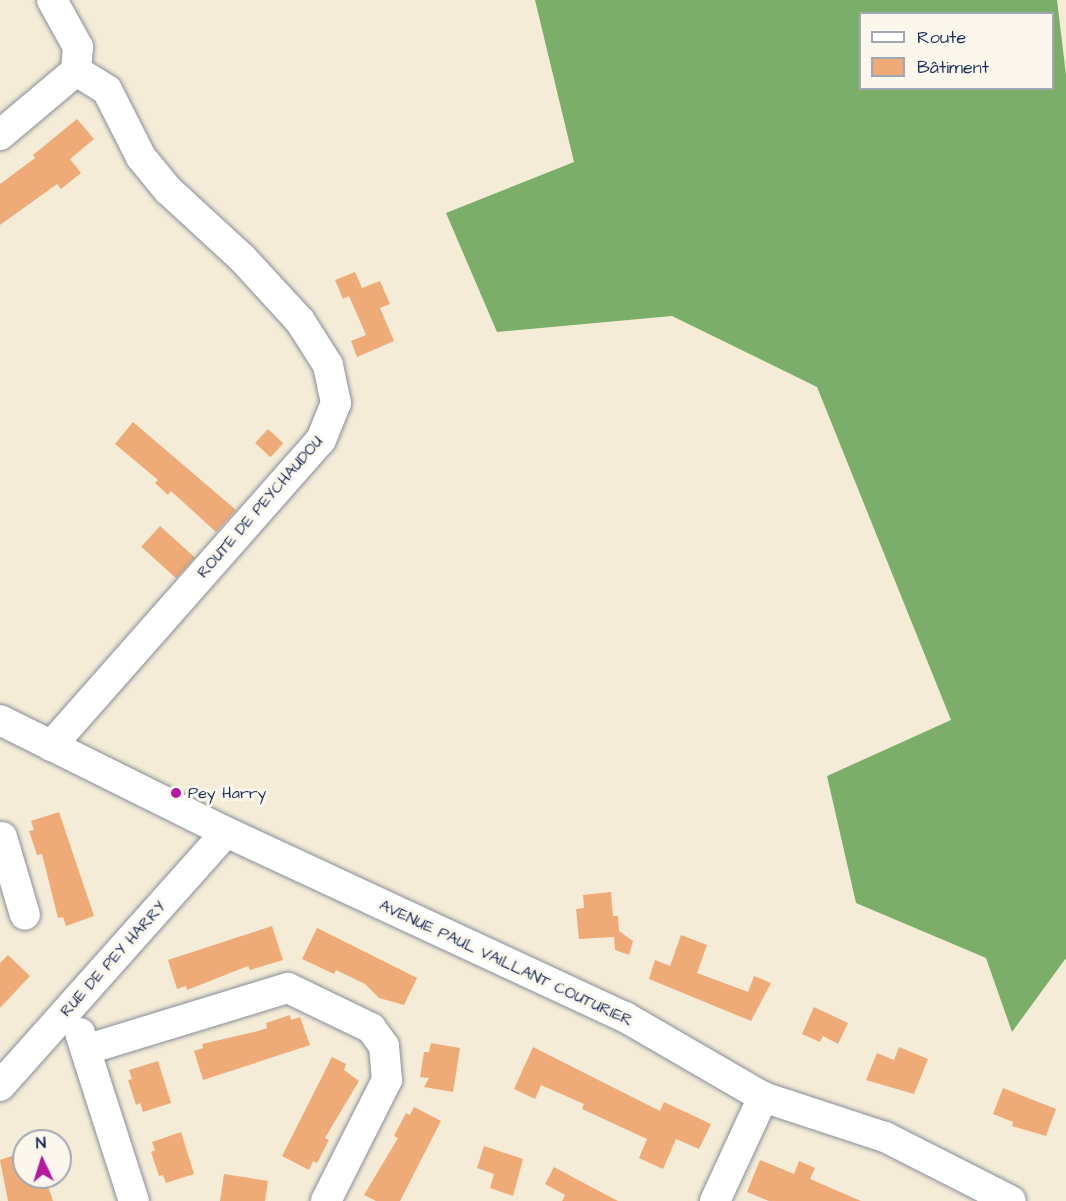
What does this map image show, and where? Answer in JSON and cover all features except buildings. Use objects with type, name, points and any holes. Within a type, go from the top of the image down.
[{"type":"street","points":[[0,135],[76,72],[78,46],[52,0]]},
{"type":"street","name":"ROUTE DE PEYCHAUDOU","points":[[51,746],[321,440],[332,419],[335,386],[312,339],[270,286],[153,173],[107,90],[76,72]]},
{"type":"street","name":"AVENUE PAUL VAILLANT COUTURIER","points":[[0,720],[226,832],[625,1017],[763,1097],[885,1137],[1011,1201]]},
{"type":"street","name":"RUE DE PEY HARRY","points":[[6,1069],[62,1017],[226,832]]},
{"type":"street","points":[[2,837],[14,906]]},
{"type":"street","points":[[88,1050],[288,988],[371,1028],[384,1046],[387,1080],[326,1201]]},
{"type":"street","points":[[62,1017],[80,1033],[88,1050],[134,1201]]},
{"type":"street","points":[[715,1201],[763,1097]]},
{"type":"green space","points":[[535,0],[1057,0],[1066,75],[1066,958],[1012,1032],[986,958],[856,903],[827,776],[951,720],[817,387],[672,316],[497,332],[446,213],[574,162]]},
{"type":"place","name":"Pey Harry","points":[[176,793]]}]
